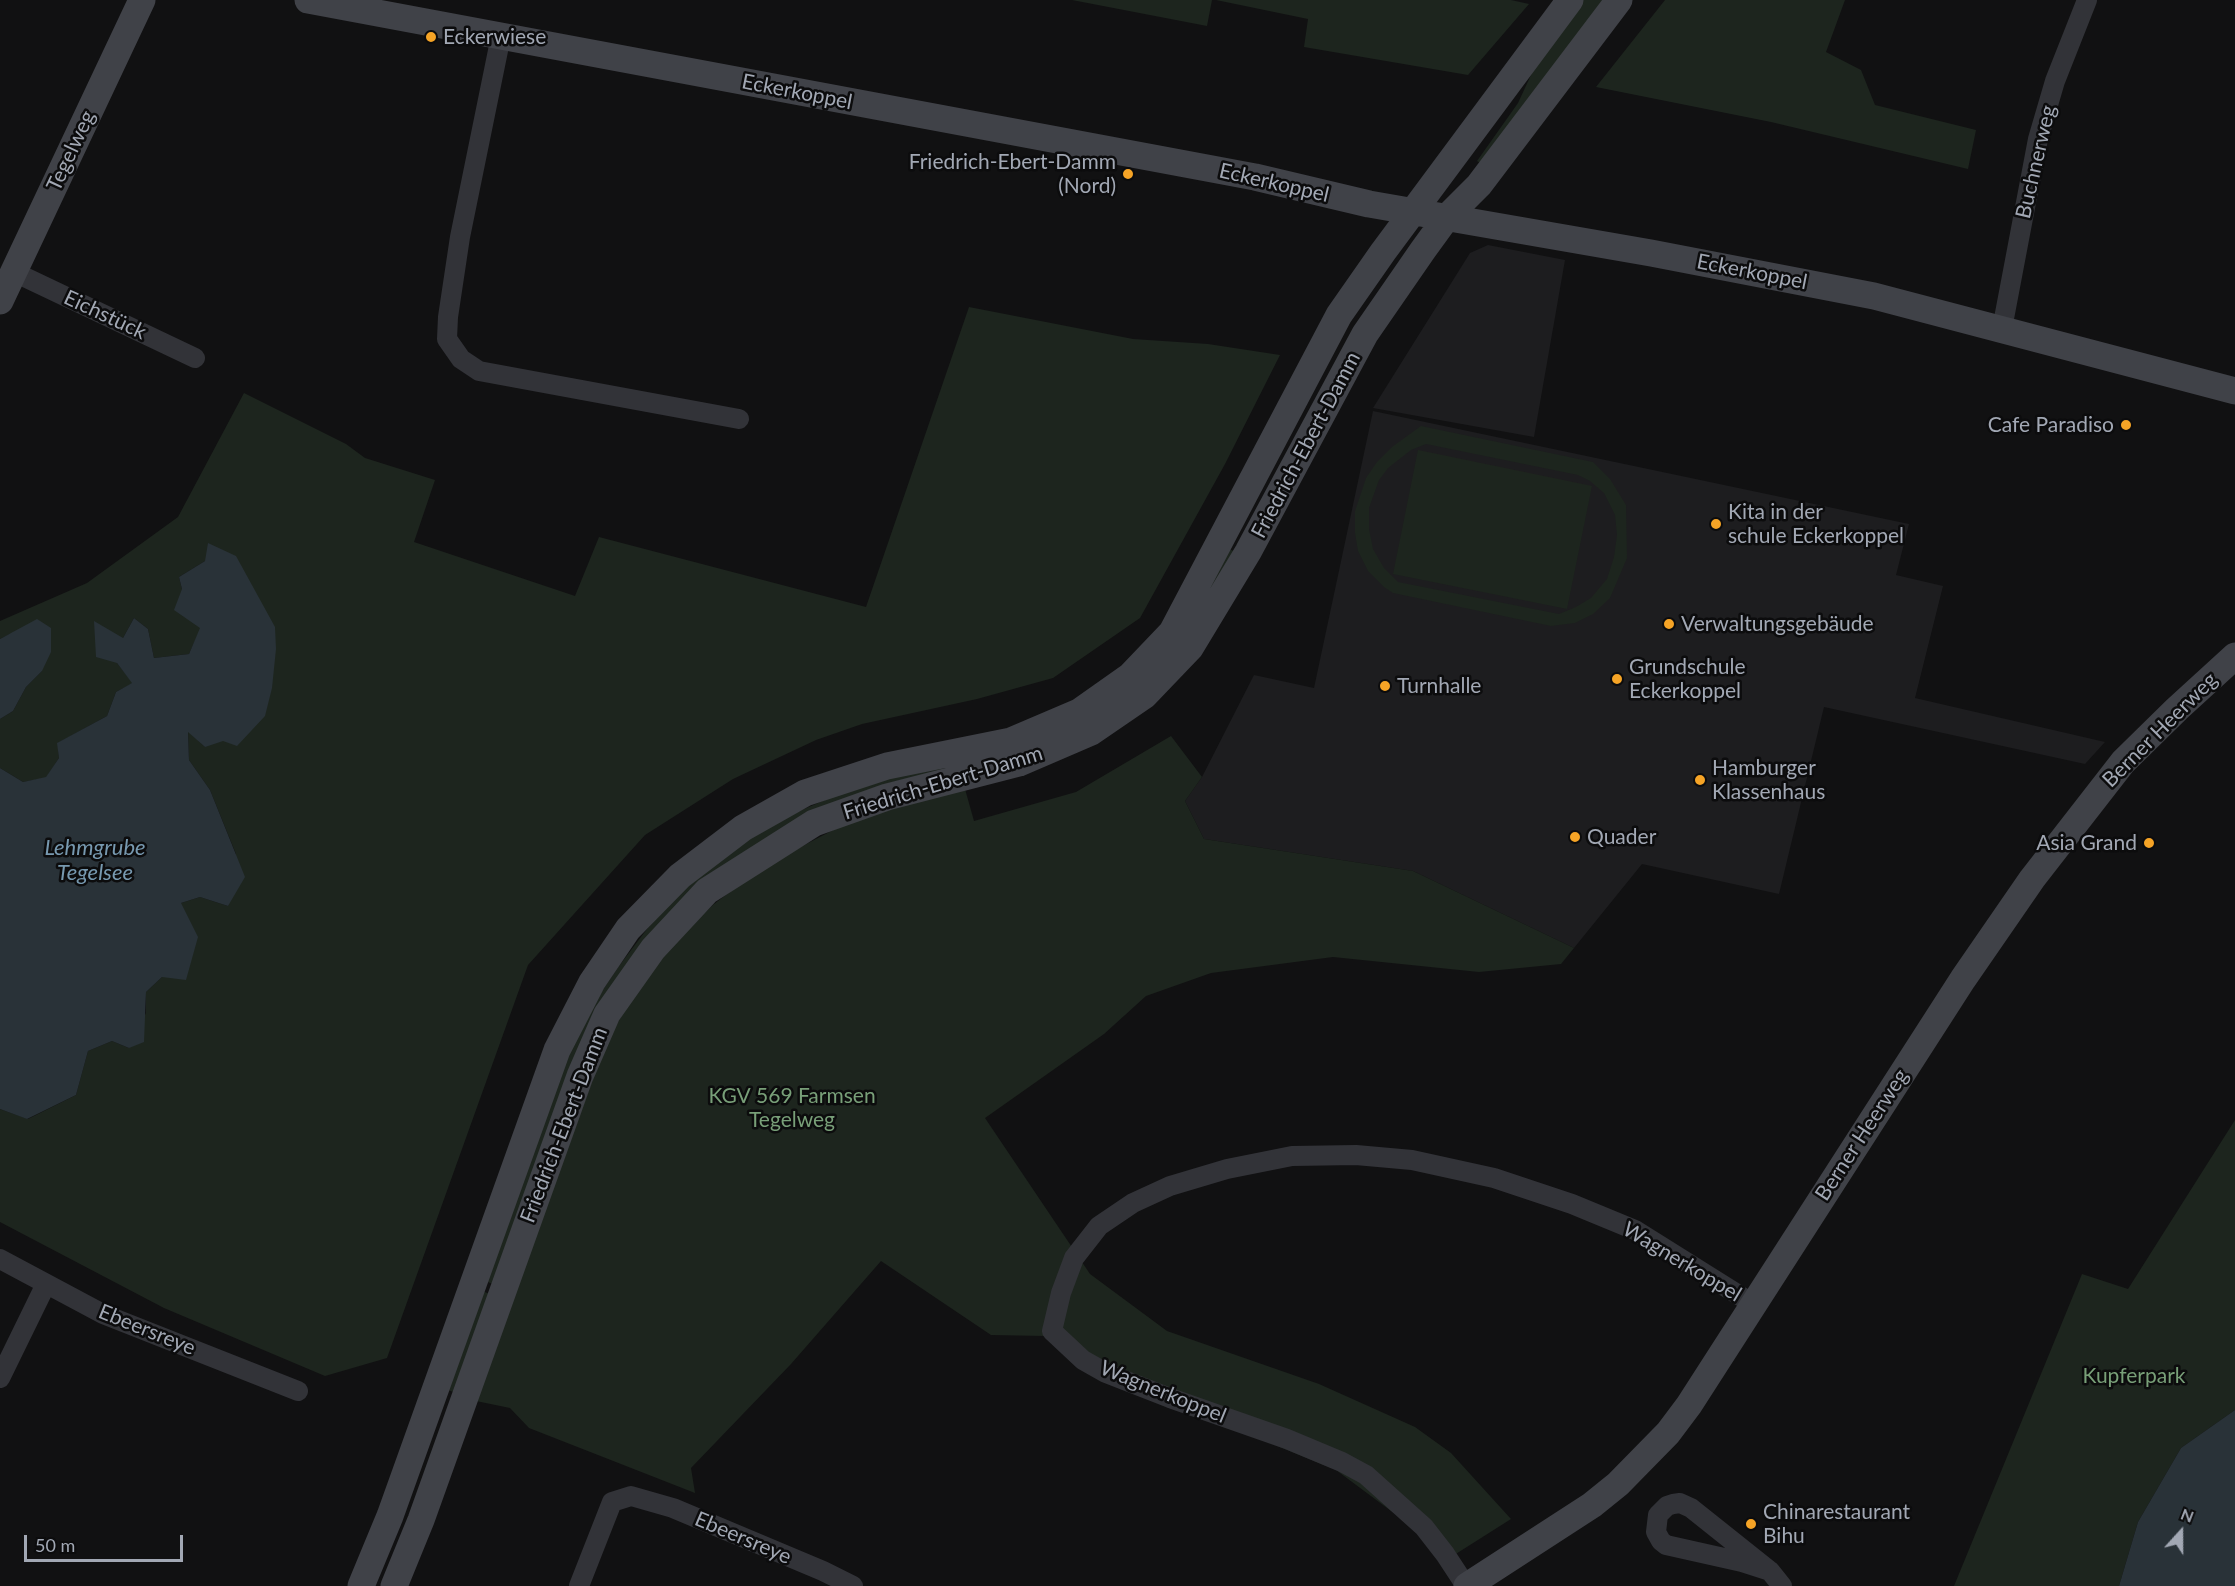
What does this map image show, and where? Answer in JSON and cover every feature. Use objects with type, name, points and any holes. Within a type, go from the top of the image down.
[{"type":"main road","name":"Tegelweg","points":[[0,301],[142,0]]},
{"type":"main road","name":"Eckerkoppel","points":[[308,0],[1255,177],[1354,201],[1651,253],[1875,296],[2235,391]]},
{"type":"main road","name":"Friedrich-Ebert-Damm","points":[[361,1586],[390,1516],[557,1050],[592,982],[628,928],[680,876],[743,828],[805,793],[887,766],[1011,741],[1079,712],[1130,676],[1172,632],[1339,315],[1570,0]]},
{"type":"main road","name":"Friedrich-Ebert-Damm","points":[[394,1586],[421,1520],[580,1076],[607,1014],[653,949],[707,891],[814,823],[887,797],[1019,763],[1091,732],[1145,695],[1190,648],[1248,552],[1365,334],[1447,218],[1479,185],[1619,0]]},
{"type":"main road","points":[[1465,141],[1464,183],[1477,222]]},
{"type":"main road","name":"Berner Heerweg","points":[[1467,1586],[1592,1505],[1645,1459],[1668,1433],[1689,1405],[1956,989],[2032,879],[2123,762],[2235,656]]},
{"type":"street","name":"Buchnerweg","points":[[2002,329],[2038,139],[2055,81],[2087,0]]},
{"type":"street","points":[[501,36],[460,237],[448,316],[447,339],[461,358],[479,371],[739,419]]},
{"type":"street","name":"Eichstück","points":[[14,272],[195,358]]},
{"type":"street","name":"Wagnerkoppel","points":[[1467,1586],[1424,1527],[1366,1475],[1342,1462],[1287,1439],[1106,1373],[1083,1360],[1052,1331],[1061,1293],[1074,1258],[1099,1226],[1133,1203],[1170,1186],[1227,1169],[1292,1156],[1356,1155],[1412,1160],[1494,1178],[1572,1204],[1635,1230],[1753,1304]]},
{"type":"street","name":"Ebeersreye","points":[[0,1259],[103,1314],[298,1391]]},
{"type":"street","points":[[0,1378],[46,1284]]},
{"type":"street","name":"Ebeersreye","points":[[579,1586],[612,1502],[631,1496],[674,1509],[854,1586]]},
{"type":"street","points":[[1686,1505],[1776,1578],[1742,1562],[1666,1545],[1656,1532],[1658,1515],[1667,1506],[1686,1505]]},
{"type":"shaded area","points":[[1488,245],[1565,260],[1534,437],[1373,408],[1470,253]]},
{"type":"shaded area","name":"Grundschule Eckerkoppel","points":[[1373,411],[1909,524],[1896,575],[1943,586],[1915,698],[2105,742],[2085,764],[1824,707],[1779,894],[1642,864],[1574,948],[1413,871],[1204,839],[1185,801],[1202,777],[1254,675],[1314,688]]},
{"type":"green space","points":[[1072,0],[1212,0],[1207,26]]},
{"type":"green space","points":[[1216,0],[1511,0],[1529,4],[1468,75],[1304,47],[1308,19]]},
{"type":"green space","points":[[1583,0],[1605,0],[1480,163],[1477,161],[1518,103],[1537,62]]},
{"type":"green space","points":[[1665,0],[1845,0],[1826,52],[1861,70],[1875,105],[1976,130],[1968,169],[1771,122],[1596,87]]},
{"type":"green space","points":[[969,307],[1133,339],[1208,344],[1280,355],[1225,464],[1140,618],[1053,678],[977,699],[862,724],[816,740],[733,779],[645,835],[528,965],[387,1358],[325,1376],[164,1308],[0,1222],[0,1109],[28,1119],[76,1095],[88,1051],[112,1041],[129,1048],[146,1013],[146,992],[162,977],[181,903],[200,897],[228,906],[236,854],[210,790],[189,760],[188,731],[205,747],[205,561],[179,577],[182,589],[201,628],[189,654],[154,658],[148,629],[134,618],[123,638],[117,663],[133,683],[116,692],[107,716],[58,743],[59,758],[46,778],[23,782],[0,768],[0,719],[13,711],[26,687],[42,671],[10,634],[0,639],[0,621],[87,583],[178,517],[244,393],[346,444],[365,458],[435,480],[414,542],[575,596],[599,537],[866,607]]},
{"type":"green space","points":[[1421,426],[1593,462],[1610,479],[1626,505],[1627,558],[1610,598],[1593,614],[1575,623],[1551,626],[1393,593],[1384,587],[1368,571],[1358,551],[1355,511],[1366,478],[1377,462],[1392,447]],"holes":[[[1426,444],[1578,475],[1590,481],[1604,493],[1615,515],[1617,535],[1614,557],[1607,579],[1591,598],[1559,614],[1398,582],[1384,568],[1373,549],[1369,529],[1369,508],[1379,480],[1388,468],[1411,450]]]},
{"type":"green space","points":[[1418,450],[1592,486],[1567,609],[1393,574]]},
{"type":"green space","points":[[1229,549],[1236,552],[1205,608],[1188,633],[1158,668],[1130,695],[1106,711],[1077,729],[1020,753],[889,783],[809,815],[772,835],[737,858],[709,878],[675,909],[631,961],[589,1030],[568,1077],[493,1284],[485,1281],[572,1042],[591,1007],[619,966],[647,929],[685,887],[752,837],[795,813],[841,793],[875,781],[997,755],[1029,745],[1064,731],[1100,710],[1126,691],[1149,668],[1191,619]]},
{"type":"green space","name":"KGV 569 Farmsen Tegelweg","points":[[1171,736],[1202,777],[1185,801],[1204,839],[1413,871],[1574,948],[1561,964],[1479,972],[1333,957],[1211,973],[1146,996],[1104,1034],[985,1118],[1090,1274],[1167,1331],[1319,1384],[1415,1427],[1451,1453],[1511,1519],[1440,1564],[1426,1537],[1336,1470],[1079,1365],[1045,1336],[991,1335],[881,1261],[791,1364],[691,1468],[695,1493],[529,1428],[510,1408],[476,1401],[607,1040],[669,946],[714,904],[764,866],[841,826],[918,800],[965,789],[974,821],[1076,792]]},
{"type":"green space","name":"Kupferpark","points":[[2235,1120],[2235,1410],[2181,1448],[2138,1522],[2119,1586],[1954,1586],[2082,1274],[2128,1289]]},
{"type":"green space","points":[[482,1291],[490,1294],[456,1393],[448,1390]]},
{"type":"water","name":"Lehmgrube Tegelsee","points":[[208,543],[236,556],[275,627],[276,649],[272,688],[265,716],[237,746],[223,741],[205,747],[188,732],[189,760],[210,790],[245,877],[228,906],[200,897],[181,903],[198,937],[186,980],[162,977],[146,992],[144,1042],[129,1048],[112,1041],[88,1051],[76,1095],[27,1119],[0,1109],[0,768],[23,782],[46,777],[59,758],[57,743],[107,716],[116,692],[132,683],[117,663],[96,657],[94,621],[123,638],[134,618],[148,629],[154,658],[189,654],[200,628],[174,610],[182,589],[179,577],[205,561]]},
{"type":"water","points":[[37,619],[51,628],[51,652],[42,671],[26,687],[13,711],[0,719],[0,639]]},
{"type":"water","points":[[2235,1410],[2235,1586],[2119,1586],[2138,1522],[2181,1448]]},
{"type":"place","name":"Eckerwiese","points":[[431,37]]},
{"type":"place","name":"Friedrich-Ebert-Damm (Nord)","points":[[1128,174]]},
{"type":"place","name":"Cafe Paradiso","points":[[2126,425]]},
{"type":"place","name":"Kita in der schule Eckerkoppel","points":[[1716,524]]},
{"type":"place","name":"Verwaltungsgebäude","points":[[1669,624]]},
{"type":"place","name":"Grundschule Eckerkoppel","points":[[1617,679]]},
{"type":"place","name":"Turnhalle","points":[[1385,686]]},
{"type":"place","name":"Hamburger Klassenhaus","points":[[1700,780]]},
{"type":"place","name":"Quader","points":[[1575,837]]},
{"type":"place","name":"Asia Grand","points":[[2149,843]]},
{"type":"place","name":"Chinarestaurant Bihu","points":[[1751,1524]]}]
